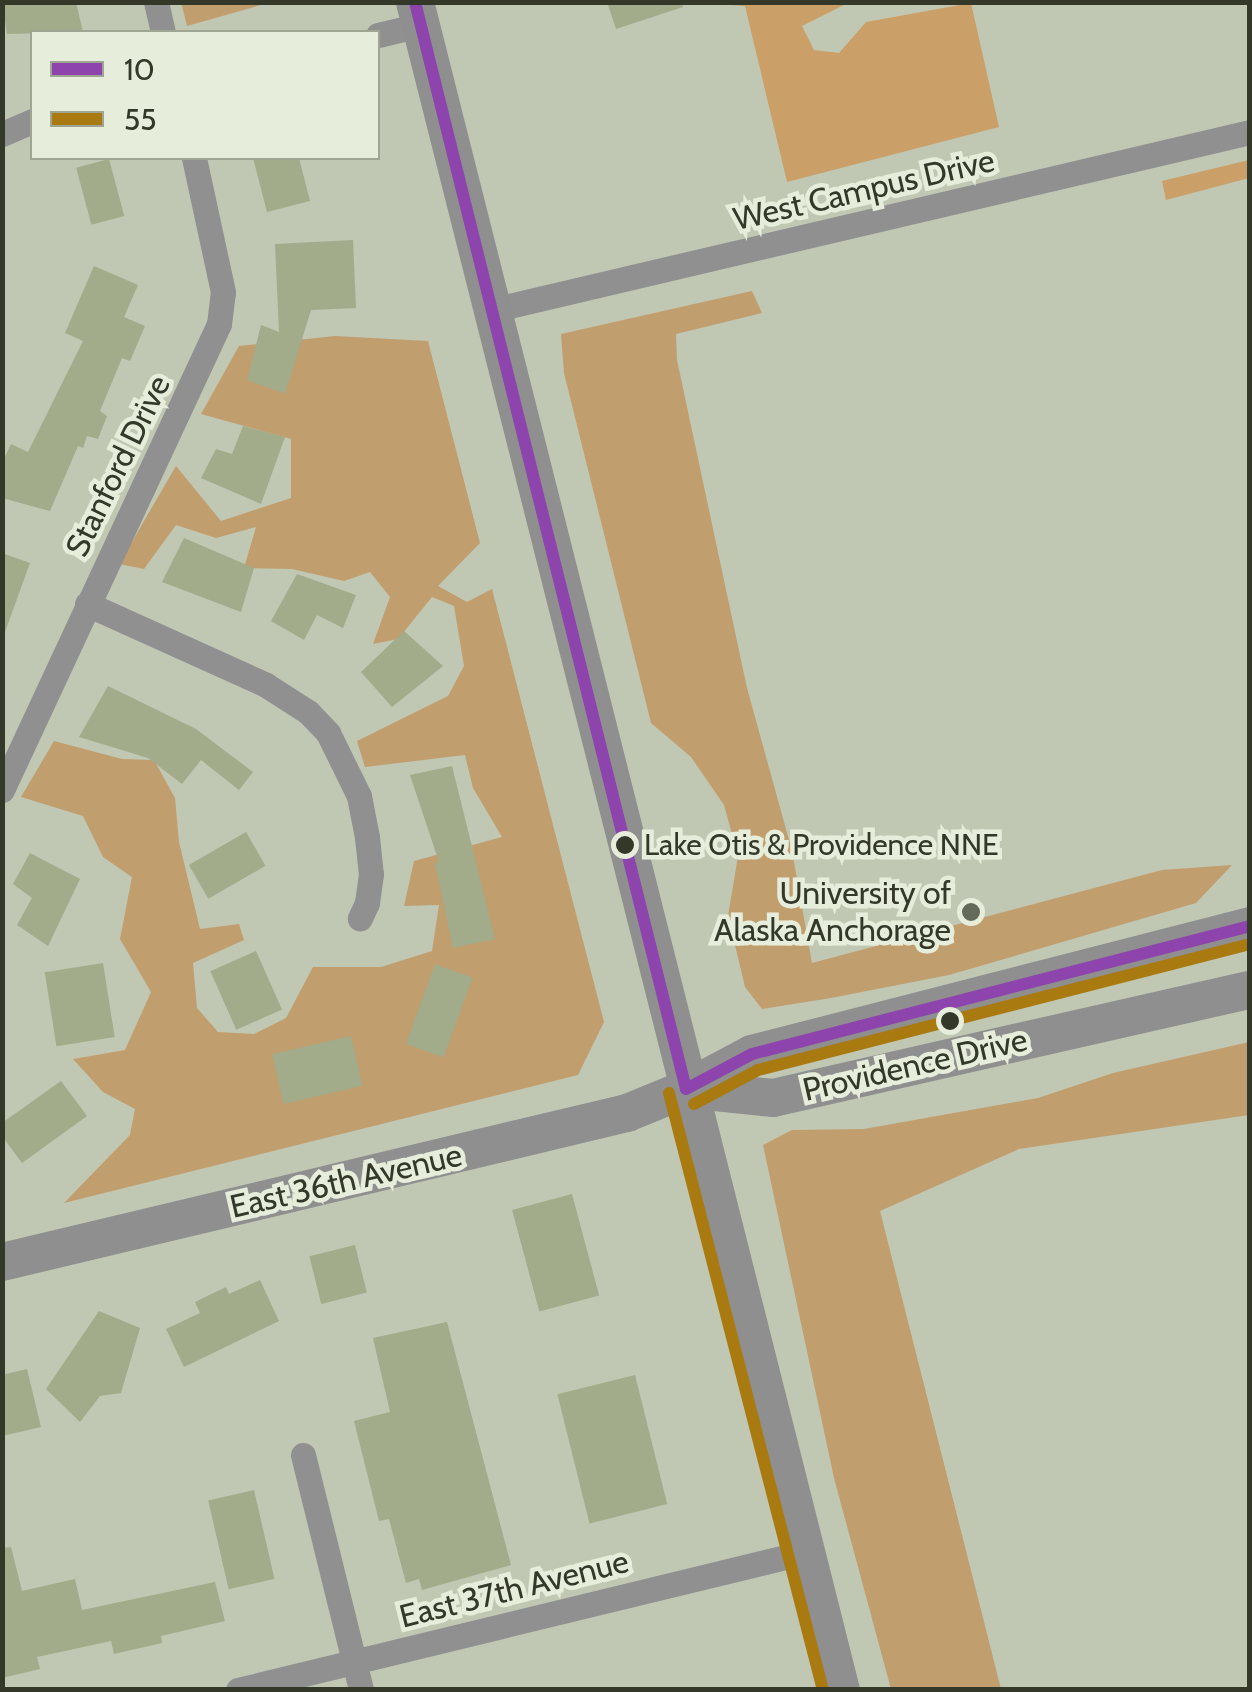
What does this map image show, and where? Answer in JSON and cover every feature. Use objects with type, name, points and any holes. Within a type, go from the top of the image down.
[{"type":"main road","points":[[417,14],[840,1690]]},
{"type":"main road","name":"Providence Drive","points":[[686,1089],[752,1054],[1250,926]]},
{"type":"main road","name":"Providence Drive","points":[[686,1089],[773,1098],[1250,990]]},
{"type":"main road","name":"East 36th Avenue","points":[[2,1262],[627,1113],[686,1089]]},
{"type":"street","points":[[156,2],[163,30]]},
{"type":"street","points":[[380,35],[417,14]]},
{"type":"street","points":[[2,134],[30,122]]},
{"type":"street","name":"West Campus Drive","points":[[492,310],[1250,132]]},
{"type":"street","name":"Stanford Drive","points":[[2,790],[219,324],[223,292],[194,160]]},
{"type":"street","points":[[87,604],[266,685],[308,712],[328,733],[359,796],[367,837],[371,874],[367,903],[360,918]]},
{"type":"street","points":[[303,1455],[361,1690]]},
{"type":"street","name":"East 37th Avenue","points":[[238,1690],[806,1552]]},
{"type":"shaded area","points":[[181,2],[268,2],[268,3],[187,26]]},
{"type":"shaded area","points":[[701,3],[848,3],[802,26],[814,50],[839,53],[866,22],[971,3],[999,127],[787,182],[745,6]]},
{"type":"shaded area","points":[[1249,160],[1249,178],[1166,200],[1162,181]]},
{"type":"shaded area","points":[[752,291],[762,313],[676,334],[677,360],[747,688],[792,851],[812,963],[1162,870],[1232,865],[1196,903],[949,975],[831,998],[762,1009],[745,987],[728,916],[738,856],[724,805],[691,757],[651,723],[564,373],[561,334]]},
{"type":"shaded area","points":[[335,336],[428,341],[480,543],[438,586],[467,602],[492,589],[604,1022],[578,1075],[64,1203],[130,1135],[135,1109],[103,1092],[73,1059],[125,1050],[151,992],[120,939],[132,877],[103,857],[83,816],[21,797],[54,741],[122,759],[154,760],[175,798],[179,842],[200,929],[239,924],[244,940],[193,963],[197,1008],[218,1032],[254,1034],[286,1018],[313,967],[381,967],[432,951],[439,905],[404,906],[414,861],[502,837],[473,788],[465,755],[365,767],[357,741],[448,696],[464,666],[454,606],[432,597],[398,639],[373,644],[390,597],[370,572],[344,581],[292,569],[244,568],[256,527],[216,538],[176,525],[144,569],[119,564],[176,466],[221,521],[291,498],[291,439],[201,414],[239,346]]},
{"type":"shaded area","points":[[1249,1042],[1249,1115],[1019,1149],[880,1211],[1001,1689],[891,1689],[834,1478],[763,1145],[792,1130],[864,1129],[1038,1098],[1113,1073]]},
{"type":"building","points":[[2,2],[76,2],[83,30],[7,34]]},
{"type":"building","points":[[607,2],[682,2],[683,7],[616,29]]},
{"type":"building","points":[[109,160],[124,216],[91,225],[76,168]]},
{"type":"building","points":[[254,160],[300,160],[310,201],[267,212]]},
{"type":"building","points":[[353,240],[356,308],[311,310],[285,394],[247,380],[261,325],[279,332],[275,244]]},
{"type":"building","points":[[94,266],[138,285],[124,317],[145,326],[130,361],[122,358],[100,411],[107,416],[98,439],[87,436],[83,448],[78,446],[50,511],[2,498],[2,463],[11,444],[28,452],[83,341],[65,333]]},
{"type":"building","points":[[243,426],[285,437],[261,504],[201,478],[216,449],[232,454]]},
{"type":"building","points":[[184,538],[254,568],[241,612],[162,582]]},
{"type":"building","points":[[2,553],[30,563],[5,632],[2,631]]},
{"type":"building","points":[[297,574],[356,595],[343,628],[317,615],[304,640],[271,621]]},
{"type":"building","points":[[404,631],[443,666],[392,707],[361,672]]},
{"type":"building","points":[[108,686],[196,729],[253,772],[239,790],[201,760],[182,784],[148,758],[79,737]]},
{"type":"building","points":[[452,766],[495,939],[453,948],[435,863],[439,862],[410,775]]},
{"type":"building","points":[[246,832],[266,866],[208,899],[189,865]]},
{"type":"building","points":[[30,853],[80,879],[48,946],[17,925],[32,898],[13,884]]},
{"type":"building","points":[[256,951],[282,1009],[236,1030],[210,971]]},
{"type":"building","points":[[103,963],[115,1037],[56,1046],[45,972]]},
{"type":"building","points":[[435,964],[473,978],[444,1058],[406,1044]]},
{"type":"building","points":[[351,1036],[362,1086],[284,1104],[272,1054]]},
{"type":"building","points":[[61,1081],[87,1116],[22,1163],[2,1136],[2,1123]]},
{"type":"building","points":[[572,1194],[599,1295],[539,1311],[512,1210]]},
{"type":"building","points":[[355,1245],[367,1293],[321,1304],[309,1256]]},
{"type":"building","points":[[260,1280],[279,1321],[184,1367],[166,1329],[200,1313],[195,1302],[226,1287],[229,1294]]},
{"type":"building","points":[[99,1311],[140,1328],[121,1393],[100,1396],[80,1422],[46,1389]]},
{"type":"building","points":[[447,1322],[511,1565],[422,1590],[419,1579],[406,1583],[389,1519],[379,1521],[354,1421],[390,1412],[373,1338]]},
{"type":"building","points":[[27,1369],[41,1427],[2,1436],[2,1375]]},
{"type":"building","points":[[635,1375],[667,1504],[590,1523],[557,1394]]},
{"type":"building","points":[[254,1490],[274,1579],[229,1589],[208,1501]]},
{"type":"building","points":[[11,1547],[22,1591],[75,1579],[82,1610],[215,1582],[225,1621],[161,1636],[162,1643],[114,1654],[111,1641],[37,1657],[40,1669],[2,1678],[2,1548]]},
{"type":"transit line","name":"10","points":[[415,2],[686,1089]]},
{"type":"transit line","name":"10","points":[[686,1089],[752,1054],[1250,926]]},
{"type":"transit line","name":"55","points":[[694,1104],[758,1070],[1250,944]]},
{"type":"transit line","name":"55","points":[[669,1093],[823,1690]]},
{"type":"place","name":"Lake Otis & Providence NNE","points":[[625,845]]},
{"type":"place","name":"University of Alaska Anchorage","points":[[971,912]]}]
